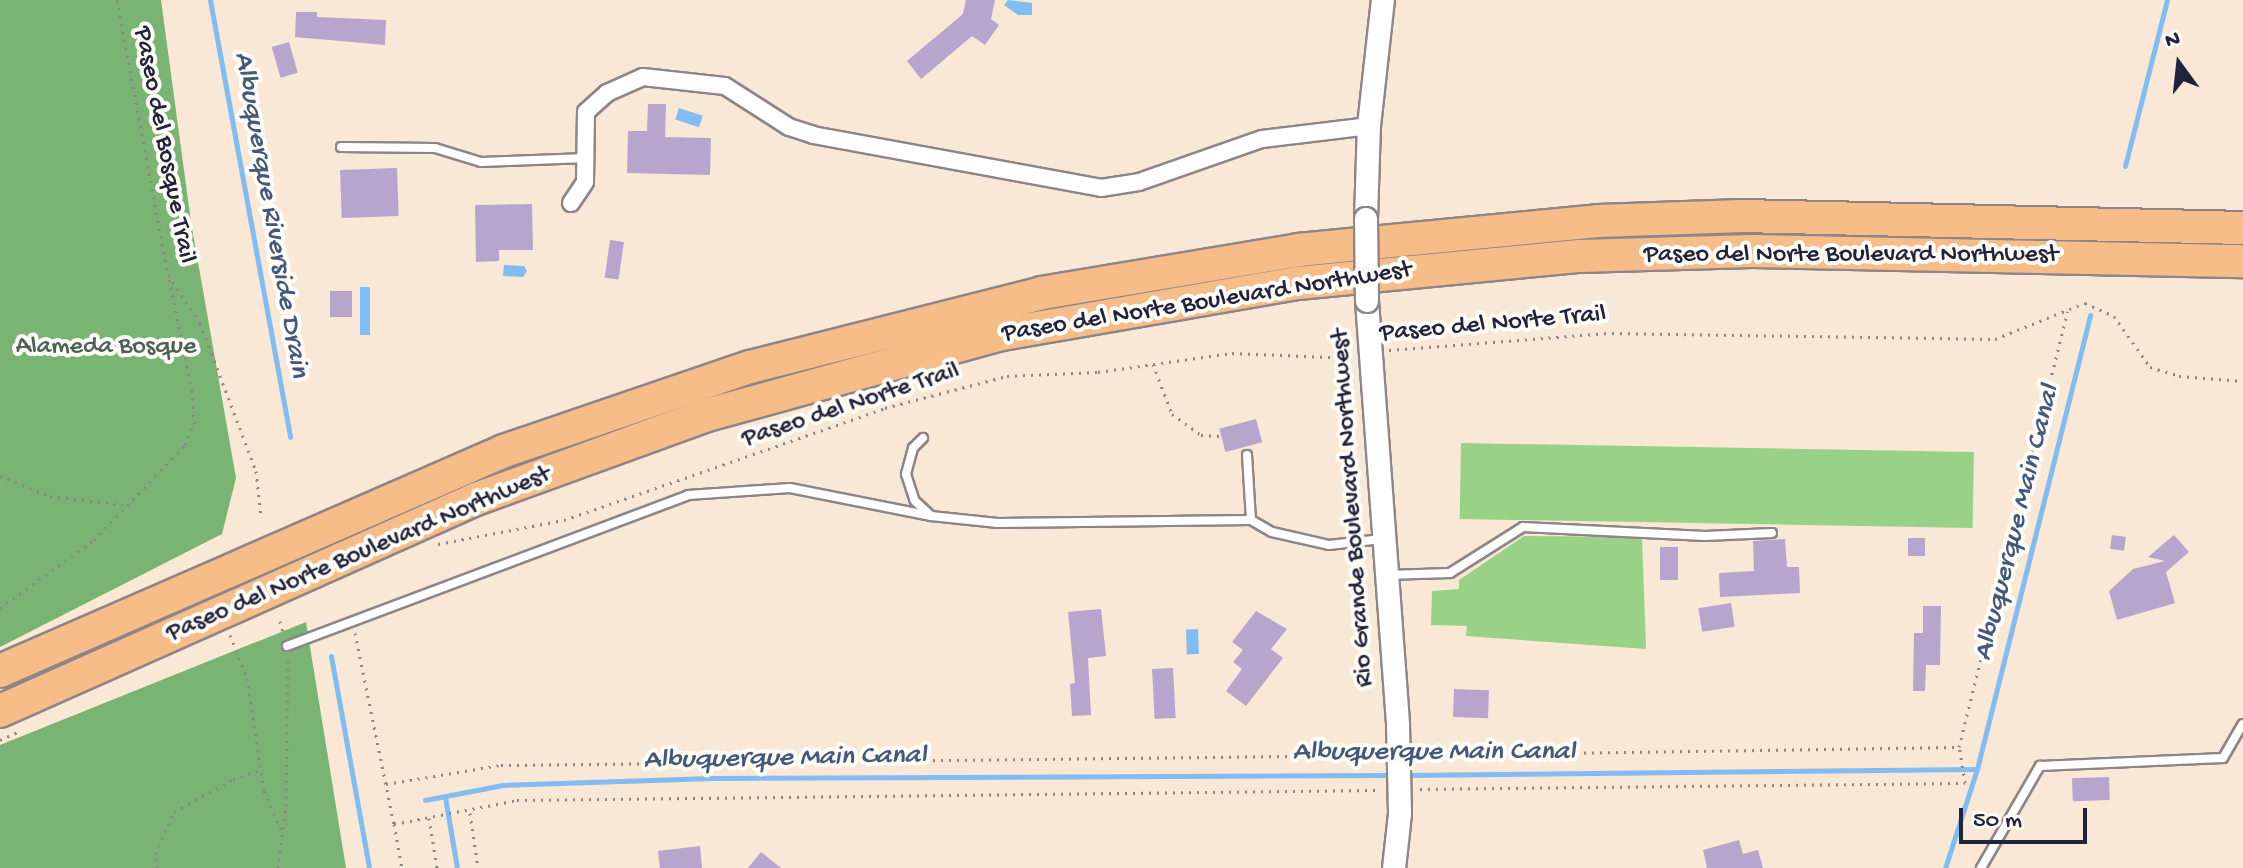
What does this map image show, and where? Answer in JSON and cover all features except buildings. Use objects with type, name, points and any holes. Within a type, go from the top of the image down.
[{"type":"highway","name":"Paseo del Norte Boulevard Northwest","points":[[0,671],[504,451],[750,367],[1042,293],[1298,250],[1598,221],[1742,216],[2243,228]]},
{"type":"highway","name":"Paseo del Norte Boulevard Northwest","points":[[0,711],[476,499],[707,415],[1002,334],[1298,283],[1580,256],[1752,251],[2243,261]]},
{"type":"street","name":"Rio Grande Boulevard Northwest","points":[[1383,0],[1369,126],[1367,301],[1368,353],[1399,773],[1394,868]]},
{"type":"street","points":[[571,203],[585,182],[589,158],[586,112],[607,93],[643,77],[725,86],[789,127],[813,135],[1101,188],[1139,182],[1262,139],[1369,126]]},
{"type":"lane","points":[[341,147],[435,148],[481,162],[589,158]]},
{"type":"lane","points":[[923,438],[913,448],[906,474],[915,501],[931,516]]},
{"type":"lane","points":[[1247,455],[1251,520]]},
{"type":"lane","points":[[287,646],[688,495],[790,488],[931,516],[998,523],[1251,520],[1272,532],[1329,545],[1383,539]]},
{"type":"lane","points":[[1386,575],[1450,573],[1523,527],[1705,536],[1772,533]]},
{"type":"lane","points":[[1981,868],[2040,766],[2223,758],[2243,724]]},
{"type":"path","name":"Paseo del Bosque Trail","points":[[117,0],[168,275],[200,323],[256,471],[261,517]]},
{"type":"path","points":[[0,608],[94,540],[185,445],[194,424],[168,275]]},
{"type":"path","name":"Paseo del Norte Trail","points":[[429,547],[564,520],[943,391],[1007,376],[1153,364],[1232,353],[1320,360],[1368,353],[1612,333],[1995,339],[2085,303],[2114,316],[2150,367],[2179,376],[2243,381]]},
{"type":"path","points":[[386,784],[501,765],[1399,773],[1956,786],[1965,783],[1964,761],[1959,747],[2069,309]]},
{"type":"path","points":[[1153,364],[1172,414],[1201,435],[1221,436]]},
{"type":"path","points":[[0,476],[50,496],[126,505]]},
{"type":"path","points":[[272,616],[286,610]]},
{"type":"path","points":[[278,868],[283,834],[287,646],[280,621]]},
{"type":"path","points":[[353,621],[402,868]]},
{"type":"path","points":[[216,641],[244,629]]},
{"type":"path","points":[[230,635],[247,678],[269,809],[283,834]]},
{"type":"path","points":[[394,824],[470,813],[517,800],[1399,773],[1959,747]]},
{"type":"path","points":[[157,868],[155,854],[174,812],[233,779],[261,770]]},
{"type":"path","points":[[470,813],[478,868]]},
{"type":"path","points":[[429,818],[437,868]]},
{"type":"green space","name":"Alameda Bosque","points":[[0,0],[161,0],[191,222],[236,478],[222,534],[0,647]]},
{"type":"green space","points":[[1461,443],[1974,452],[1973,528],[1460,519]]},
{"type":"green space","points":[[1524,536],[1642,537],[1646,649],[1466,636],[1467,626],[1431,625],[1432,591],[1459,589],[1459,580]]},
{"type":"green space","points":[[306,622],[346,868],[0,868],[0,745]]},
{"type":"water","points":[[1008,0],[1032,3],[1032,15],[1018,15],[1004,5]]},
{"type":"water","points":[[679,108],[703,116],[699,127],[675,119]]},
{"type":"water","points":[[504,265],[524,266],[527,271],[523,277],[503,276]]},
{"type":"water","points":[[360,287],[370,287],[370,335],[360,335]]},
{"type":"water","points":[[1186,629],[1198,629],[1199,654],[1187,654]]},
{"type":"waterway","name":"Albuquerque Riverside Drain","points":[[210,0],[290,437]]},
{"type":"waterway","name":"Albuquerque Main Canal","points":[[2125,166],[2167,0]]},
{"type":"waterway","name":"Albuquerque Main Canal","points":[[1945,868],[1977,769],[2090,315]]},
{"type":"waterway","name":"Albuquerque Riverside Drain","points":[[331,656],[369,868]]},
{"type":"waterway","name":"Albuquerque Main Canal","points":[[1407,775],[1977,769]]},
{"type":"waterway","name":"Albuquerque Main Canal","points":[[425,800],[503,785],[712,778],[1393,775]]},
{"type":"waterway","points":[[445,797],[457,868]]}]
